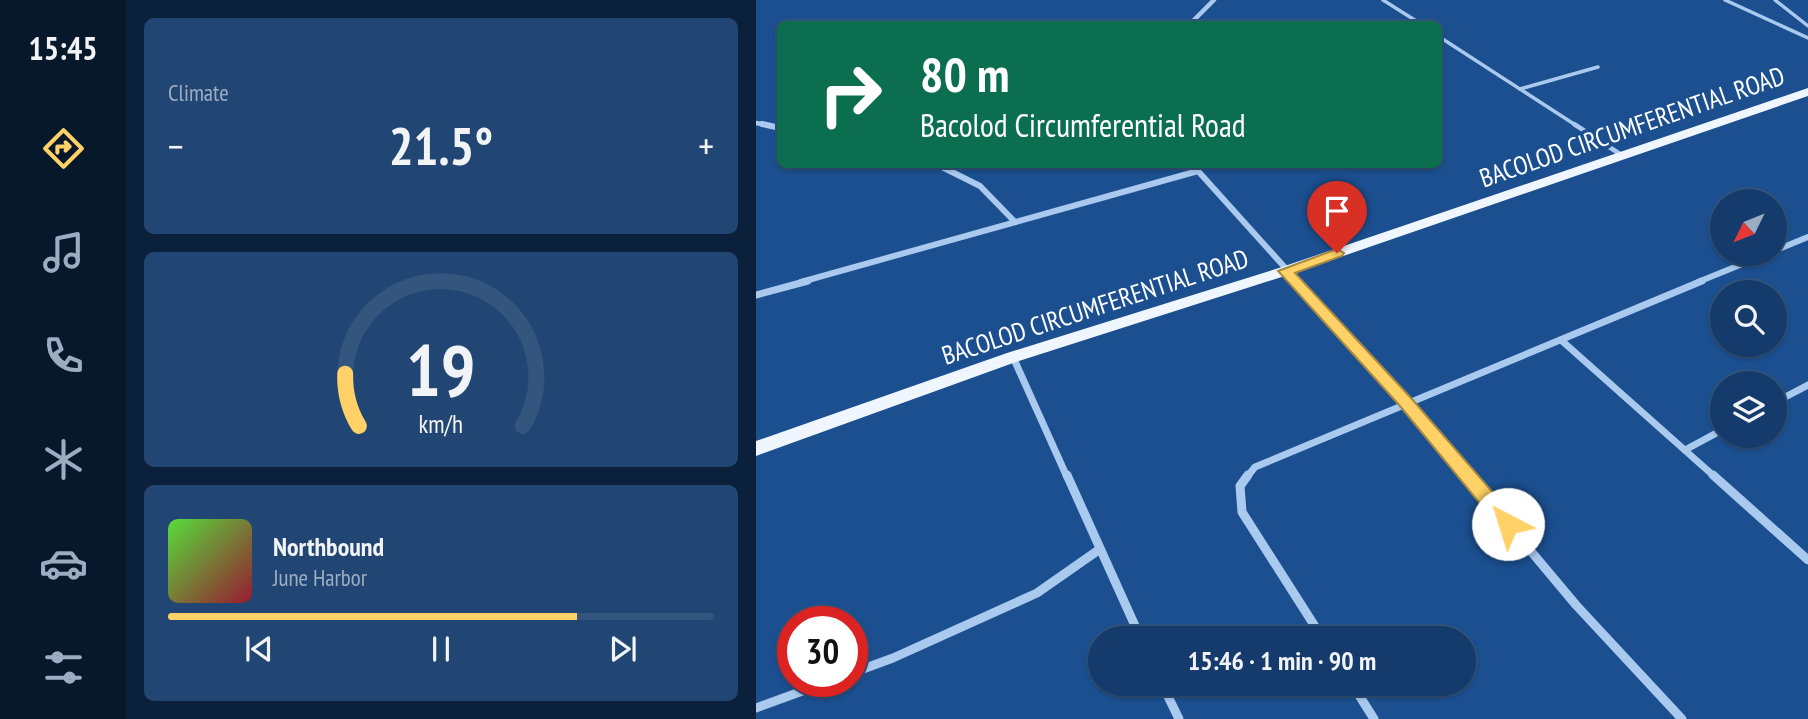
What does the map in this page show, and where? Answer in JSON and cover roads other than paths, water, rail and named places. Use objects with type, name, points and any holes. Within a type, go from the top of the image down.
[{"type":"main road","name":"BACOLOD CIRCUMFERENTIAL ROAD","points":[[756,449],[1013,357],[1286,271],[1808,92]]},
{"type":"street","points":[[1193,21],[1214,0]]},
{"type":"street","points":[[756,123],[777,127]]},
{"type":"street","points":[[946,168],[969,177],[986,188],[1015,222]]},
{"type":"street","points":[[1196,168],[1405,402],[1576,605],[1682,719]]},
{"type":"street","points":[[756,295],[1198,171]]},
{"type":"street","points":[[1787,246],[1808,237]]},
{"type":"street","points":[[1315,626],[1242,512],[1240,486],[1255,467],[1405,402],[1738,266]]},
{"type":"street","points":[[1561,340],[1808,560]]},
{"type":"street","points":[[1013,357],[1135,626]]},
{"type":"street","points":[[1787,396],[1808,386]]},
{"type":"street","points":[[1685,450],[1710,436]]},
{"type":"street","points":[[868,667],[1037,593],[1100,549]]},
{"type":"street","points":[[1168,696],[1179,719]]},
{"type":"street","points":[[1360,696],[1374,719]]},
{"type":"street","points":[[756,708],[787,697]]},
{"type":"lane","points":[[1384,0],[1416,21]]},
{"type":"lane","points":[[1725,0],[1808,38]]},
{"type":"lane","points":[[1774,0],[1808,26]]},
{"type":"lane","points":[[1442,39],[1623,156]]},
{"type":"lane","points":[[1520,89],[1598,67]]}]
